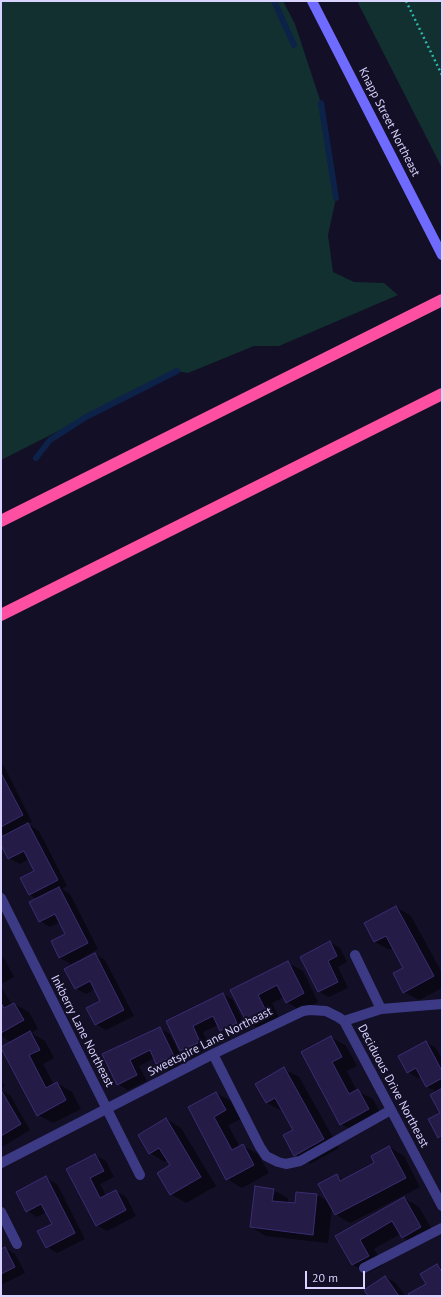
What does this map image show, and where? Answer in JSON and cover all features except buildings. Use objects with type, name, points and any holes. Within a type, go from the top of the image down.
[{"type":"highway","points":[[1,521],[442,300]]},
{"type":"highway","points":[[1,615],[442,394]]},
{"type":"main road","name":"Knapp Street Northeast","points":[[312,1],[442,254]]},
{"type":"street","name":"Inkberry Lane Northeast","points":[[1,898],[140,1175]]},
{"type":"street","points":[[354,955],[381,1008]]},
{"type":"street","points":[[344,1021],[381,1008],[442,1004]]},
{"type":"street","name":"Sweetspire Lane Northeast","points":[[1,1163],[213,1054],[303,1011],[326,1011],[338,1016],[344,1021]]},
{"type":"street","name":"Deciduous Drive Northeast","points":[[344,1021],[442,1206]]},
{"type":"street","points":[[213,1054],[260,1147],[266,1156],[278,1162],[286,1164],[300,1160],[391,1110]]},
{"type":"street","points":[[1,1212],[17,1244]]},
{"type":"street","points":[[364,1268],[442,1228]]},
{"type":"path","points":[[406,1],[442,75]]},
{"type":"green space","points":[[1,1],[283,1],[295,24],[321,103],[336,198],[328,235],[333,272],[354,282],[384,283],[398,295],[279,346],[254,346],[188,373],[177,371],[1,460]]},
{"type":"green space","points":[[357,1],[442,1],[442,168]]},
{"type":"waterway","points":[[274,1],[294,45]]},
{"type":"waterway","points":[[321,103],[336,198]]},
{"type":"waterway","points":[[36,458],[50,440],[86,417],[177,371]]}]
